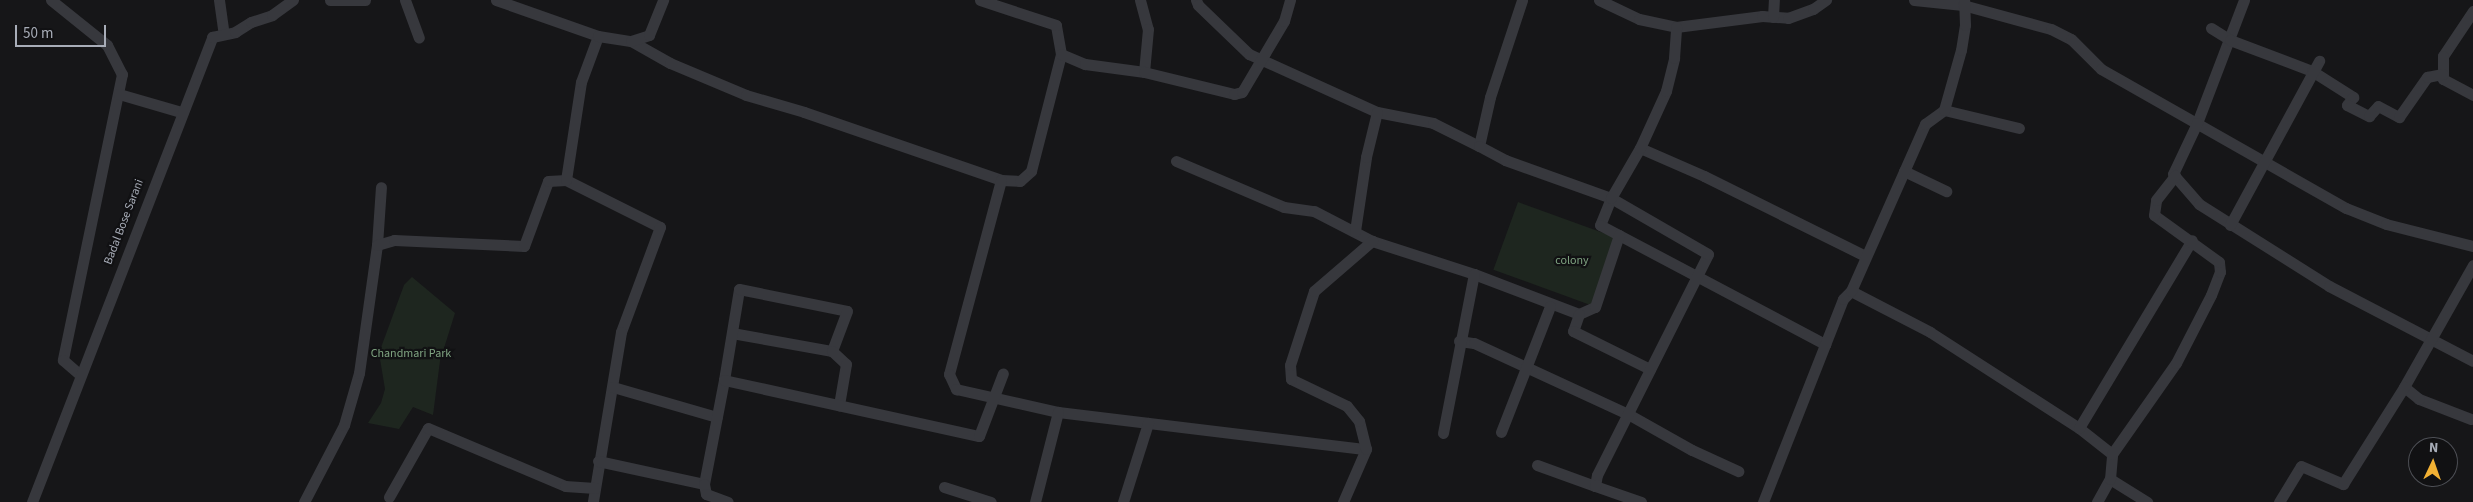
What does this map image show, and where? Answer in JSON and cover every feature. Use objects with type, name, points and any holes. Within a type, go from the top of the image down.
[{"type":"street","points":[[51,0],[107,45],[122,74],[63,360],[80,375]]},
{"type":"street","points":[[219,0],[224,34]]},
{"type":"street","name":"Badal Bose Sarani","points":[[32,502],[212,37],[272,15],[293,0]]},
{"type":"street","points":[[330,0],[365,0]]},
{"type":"street","points":[[405,0],[419,38]]},
{"type":"street","points":[[496,0],[598,36],[630,41],[670,63],[746,95],[804,112],[1001,180],[1020,181],[1031,171],[1061,54],[1056,25],[980,0]]},
{"type":"street","points":[[630,41],[649,35],[663,0]]},
{"type":"street","points":[[1140,0],[1148,28],[1144,72]]},
{"type":"street","points":[[1196,0],[1198,5],[1249,54],[1261,60],[1378,112],[1433,123],[1505,160],[1611,198],[1708,254],[1597,475],[1595,486]]},
{"type":"street","points":[[1061,54],[1085,64],[1144,72],[1234,94],[1242,92],[1284,21],[1290,0]]},
{"type":"street","points":[[1479,146],[1490,97],[1522,0]]},
{"type":"street","points":[[1599,0],[1638,19],[1676,27],[1773,17],[1788,18],[1813,9],[1826,0]]},
{"type":"street","points":[[1773,17],[1774,0]]},
{"type":"street","points":[[1914,0],[1964,2],[2051,29],[2071,39],[2101,69],[2346,208],[2386,224],[2473,246]]},
{"type":"street","points":[[2244,0],[2197,123],[2173,174],[2199,204],[2230,225],[2328,286],[2429,340],[2473,361]]},
{"type":"street","points":[[1763,502],[1843,299],[1851,292],[1865,256],[1925,124],[1944,110],[1961,50],[1965,25],[1964,2]]},
{"type":"street","points":[[2473,11],[2443,56],[2443,80],[2473,95]]},
{"type":"street","points":[[1676,27],[1674,58],[1666,91],[1640,148],[1611,198],[1600,225],[1825,344]]},
{"type":"street","points":[[2211,28],[2230,40],[2312,71],[2353,96],[2347,105],[2369,116],[2378,106],[2399,117],[2427,77],[2443,74]]},
{"type":"street","points":[[566,180],[581,82],[598,36]]},
{"type":"street","points":[[2230,225],[2263,160],[2319,61]]},
{"type":"street","points":[[119,94],[182,112]]},
{"type":"street","points":[[1944,110],[2018,128]]},
{"type":"street","points":[[1355,231],[1366,157],[1378,112]]},
{"type":"street","points":[[1640,148],[1704,176],[1865,256]]},
{"type":"street","points":[[1176,161],[1284,207],[1314,211],[1372,241],[1474,274],[1550,306],[1579,314],[1595,307],[1618,234]]},
{"type":"street","points":[[1904,171],[1946,191]]},
{"type":"street","points":[[2097,502],[2110,480],[2112,454],[2176,363],[2212,295],[2220,272],[2219,262],[2192,240],[2154,214],[2156,200],[2175,176]]},
{"type":"street","points":[[377,244],[394,240],[524,246],[548,181],[566,180],[660,227],[621,332],[613,386],[598,461],[593,502]]},
{"type":"street","points":[[1001,180],[949,374],[956,389],[1058,412],[1366,449]]},
{"type":"street","points":[[304,502],[344,425],[359,373],[377,244],[381,187]]},
{"type":"street","points":[[2079,428],[2192,240]]},
{"type":"street","points":[[1343,502],[1366,449],[1359,421],[1347,406],[1291,379],[1290,365],[1314,292],[1372,241]]},
{"type":"street","points":[[2279,502],[2301,466],[2343,484],[2404,387],[2473,265]]},
{"type":"street","points":[[1443,433],[1459,340],[1474,274]]},
{"type":"street","points":[[728,502],[706,494],[704,484],[739,289],[847,311],[832,351]]},
{"type":"street","points":[[1851,292],[1930,332],[2079,428],[2112,454]]},
{"type":"street","points":[[1501,432],[1550,306]]},
{"type":"street","points":[[1579,314],[1573,331],[1650,370]]},
{"type":"street","points":[[732,333],[832,351],[846,364],[839,405]]},
{"type":"street","points":[[1459,340],[1474,343],[1628,414],[1692,450],[1738,470]]},
{"type":"street","points":[[724,380],[979,436],[992,397],[1003,373]]},
{"type":"street","points":[[613,386],[717,417]]},
{"type":"street","points":[[2404,387],[2419,399],[2471,419]]},
{"type":"street","points":[[1035,502],[1058,412]]},
{"type":"street","points":[[1123,502],[1148,422]]},
{"type":"street","points":[[389,496],[428,428],[565,486],[595,488]]},
{"type":"street","points":[[598,461],[704,484]]},
{"type":"street","points":[[1537,465],[1641,502]]},
{"type":"street","points":[[2110,480],[2147,502]]},
{"type":"street","points":[[944,486],[983,501]]},
{"type":"green space","name":"colony","points":[[1518,202],[1619,239],[1594,306],[1493,270]]},
{"type":"green space","name":"Chandmari Park","points":[[412,277],[455,313],[440,361],[433,415],[413,407],[399,429],[368,423],[381,403],[385,389],[379,353],[404,285]]}]
